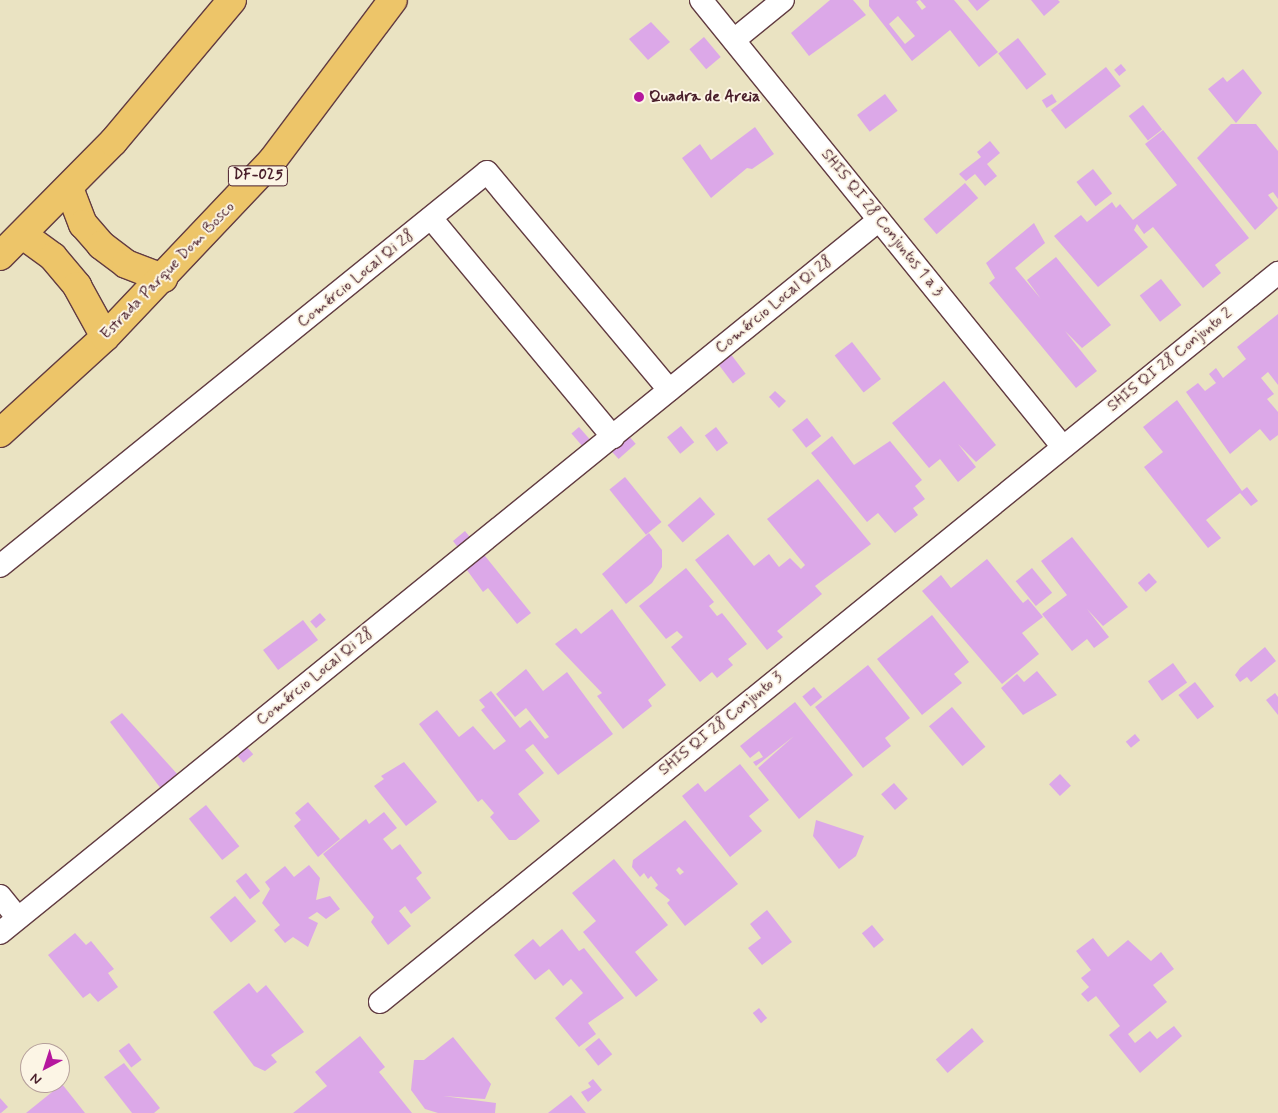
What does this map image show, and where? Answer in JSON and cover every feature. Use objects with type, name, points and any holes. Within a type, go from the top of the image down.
[{"type":"main road","points":[[0,256],[69,188],[159,91],[232,0]]},
{"type":"main road","name":"Estrada Parque Dom Bosco","points":[[0,433],[105,337],[272,161],[393,0]]},
{"type":"main road","points":[[69,188],[83,224],[101,245],[126,264],[163,278]]},
{"type":"main road","points":[[23,235],[54,257],[77,286],[105,337]]},
{"type":"street","name":"SHIS QI 28 Conjuntos 1 a 3","points":[[701,0],[1062,446]]},
{"type":"street","points":[[734,40],[783,0]]},
{"type":"street","name":"Comércio Local Qi 28","points":[[0,566],[487,172],[669,390]]},
{"type":"street","points":[[431,218],[612,437]]},
{"type":"street","name":"Comércio Local Qi 28","points":[[0,933],[880,220]]},
{"type":"street","name":"SHIS QI 28 Conjunto 2","points":[[1062,446],[1278,273]]},
{"type":"street","name":"SHIS QI 28 Conjunto 3","points":[[380,1002],[1062,446]]},
{"type":"street","points":[[0,896],[18,918]]},
{"type":"building","points":[[830,0],[853,0],[866,15],[809,56],[791,33]]},
{"type":"building","points":[[869,0],[919,0],[916,2],[922,10],[926,7],[920,0],[954,0],[998,52],[979,67],[950,30],[912,61],[869,6]],"holes":[[[898,16],[915,36],[905,44],[889,24]]]},
{"type":"building","points":[[968,0],[990,0],[977,11]]},
{"type":"building","points":[[1031,0],[1058,0],[1060,2],[1044,16]]},
{"type":"building","points":[[651,22],[670,42],[648,60],[629,39]]},
{"type":"building","points":[[704,37],[721,57],[706,69],[689,49]]},
{"type":"building","points":[[1018,38],[1046,74],[1027,90],[998,53]]},
{"type":"building","points":[[1121,64],[1126,70],[1119,76],[1114,70]]},
{"type":"building","points":[[1106,67],[1121,86],[1066,129],[1051,110]]},
{"type":"building","points":[[1243,69],[1262,93],[1236,123],[1208,89],[1223,77],[1227,82]]},
{"type":"building","points":[[885,94],[898,111],[870,132],[857,115]]},
{"type":"building","points":[[1052,94],[1057,102],[1047,108],[1042,100]]},
{"type":"building","points":[[1143,105],[1162,129],[1148,141],[1129,116]]},
{"type":"building","points":[[1231,124],[1256,124],[1278,151],[1278,199],[1273,192],[1268,195],[1278,208],[1255,230],[1197,158]]},
{"type":"building","points":[[755,127],[774,154],[752,169],[747,168],[711,198],[682,158],[700,144],[711,160]]},
{"type":"building","points":[[1163,130],[1249,238],[1215,265],[1221,273],[1203,288],[1153,227],[1144,234],[1137,224],[1134,230],[1148,247],[1098,287],[1054,236],[1081,215],[1087,222],[1112,202],[1116,208],[1120,204],[1133,220],[1177,185],[1145,144]]},
{"type":"building","points":[[990,141],[1000,153],[987,164],[997,176],[985,186],[975,174],[966,181],[959,174],[981,157],[977,152]]},
{"type":"building","points":[[1093,169],[1112,193],[1096,206],[1076,182]]},
{"type":"building","points":[[965,183],[978,198],[937,234],[923,219]]},
{"type":"building","points":[[1034,223],[1045,243],[1015,268],[1041,299],[1027,280],[1056,257],[1111,325],[1082,348],[1065,331],[1097,371],[1076,388],[989,283],[995,278],[986,263]]},
{"type":"building","points":[[1161,279],[1181,305],[1160,322],[1140,296]]},
{"type":"building","points":[[1278,314],[1278,385],[1268,372],[1261,378],[1274,394],[1267,399],[1278,412],[1278,435],[1270,441],[1260,429],[1230,454],[1186,392],[1198,383],[1205,391],[1216,383],[1209,374],[1216,368],[1223,378],[1246,359],[1237,347]]},
{"type":"building","points":[[852,342],[881,379],[864,393],[835,356]]},
{"type":"building","points":[[730,353],[746,374],[733,383],[717,363]]},
{"type":"building","points":[[944,381],[996,445],[976,462],[958,444],[976,467],[958,482],[940,459],[929,468],[892,423]]},
{"type":"building","points":[[775,391],[786,401],[779,408],[769,397]]},
{"type":"building","points":[[1177,400],[1242,491],[1247,487],[1258,501],[1251,506],[1240,493],[1206,520],[1221,538],[1208,548],[1144,467],[1163,452],[1143,427]]},
{"type":"building","points":[[807,418],[821,436],[806,448],[792,430]]},
{"type":"building","points":[[681,426],[694,442],[680,454],[667,437]]},
{"type":"building","points":[[579,427],[591,441],[583,447],[571,434]]},
{"type":"building","points":[[716,427],[728,443],[717,451],[705,435]]},
{"type":"building","points":[[627,434],[636,444],[619,459],[610,449]]},
{"type":"building","points":[[832,436],[854,465],[890,441],[922,480],[915,486],[925,499],[913,508],[918,515],[895,533],[878,513],[867,522],[811,453]]},
{"type":"building","points":[[625,477],[662,522],[646,535],[609,490]]},
{"type":"building","points":[[818,479],[871,544],[815,586],[822,594],[777,631],[783,637],[767,650],[695,560],[728,534],[754,566],[769,554],[779,567],[790,558],[801,569],[805,565],[767,519]]},
{"type":"building","points":[[700,497],[715,514],[683,543],[668,525]]},
{"type":"building","points":[[465,531],[531,613],[517,624],[488,588],[483,592],[461,562],[466,558],[453,541]]},
{"type":"building","points":[[649,533],[662,550],[662,567],[652,583],[626,604],[602,574]]},
{"type":"building","points":[[1072,537],[1128,607],[1103,626],[1087,609],[1109,637],[1094,648],[1087,639],[1072,651],[1042,614],[1067,595],[1041,561]]},
{"type":"building","points":[[987,559],[1023,603],[1028,599],[1043,617],[1022,633],[1039,654],[1002,684],[922,591],[941,575],[951,588]]},
{"type":"building","points":[[686,568],[714,602],[709,606],[717,616],[722,613],[747,644],[728,659],[733,665],[717,678],[712,672],[700,682],[671,647],[683,637],[677,631],[666,639],[639,606]]},
{"type":"building","points":[[1032,568],[1052,593],[1036,606],[1016,581]]},
{"type":"building","points":[[1149,573],[1157,582],[1146,592],[1138,583]]},
{"type":"building","points":[[612,609],[666,685],[648,700],[652,706],[623,729],[597,696],[602,693],[555,644],[576,628],[581,634]]},
{"type":"building","points":[[320,613],[326,620],[316,628],[310,622]]},
{"type":"building","points":[[932,615],[969,662],[954,674],[962,683],[922,715],[877,659]]},
{"type":"building","points":[[303,620],[318,640],[278,670],[263,650]]},
{"type":"building","points":[[1265,647],[1276,661],[1251,682],[1247,677],[1240,682],[1235,675],[1240,668]]},
{"type":"building","points":[[1173,663],[1187,682],[1162,701],[1148,681]]},
{"type":"building","points":[[868,665],[910,718],[885,738],[891,746],[863,768],[815,707]]},
{"type":"building","points":[[526,669],[543,691],[567,672],[613,734],[558,775],[533,744],[525,750],[544,773],[518,794],[540,821],[516,840],[509,840],[490,817],[494,813],[482,799],[478,802],[419,724],[437,710],[459,737],[473,726],[494,750],[506,741],[481,710],[485,707],[479,700],[491,691],[520,728],[530,720],[545,739],[549,737],[526,708],[515,717],[496,694]]},
{"type":"building","points":[[1037,671],[1057,695],[1023,715],[1001,688],[1017,674],[1024,682]]},
{"type":"building","points":[[1195,682],[1214,706],[1198,719],[1178,695]]},
{"type":"building","points":[[814,687],[822,697],[811,707],[802,696]]},
{"type":"building","points":[[1275,693],[1278,697],[1278,715],[1266,700]]},
{"type":"building","points":[[795,702],[853,775],[799,819],[758,768],[794,736],[756,766],[753,762],[763,757],[759,751],[750,758],[740,746]]},
{"type":"building","points":[[952,707],[985,747],[962,766],[929,726]]},
{"type":"building","points":[[122,713],[179,776],[162,790],[110,722]]},
{"type":"building","points":[[1135,734],[1140,740],[1131,748],[1126,742]]},
{"type":"building","points":[[246,746],[253,754],[243,763],[236,755]]},
{"type":"building","points":[[404,762],[437,802],[406,826],[374,786],[384,779],[381,776]]},
{"type":"building","points":[[740,764],[769,800],[749,816],[762,831],[730,857],[682,796],[698,783],[705,792]]},
{"type":"building","points":[[1060,774],[1071,786],[1060,796],[1049,784]]},
{"type":"building","points":[[894,783],[908,799],[895,810],[881,794]]},
{"type":"building","points":[[308,802],[340,839],[318,857],[294,826],[301,820],[295,813]]},
{"type":"building","points":[[206,805],[239,846],[222,860],[189,819]]},
{"type":"building","points":[[384,812],[397,828],[383,839],[392,850],[400,844],[422,873],[416,878],[431,898],[411,914],[405,906],[399,911],[411,926],[388,945],[371,922],[374,917],[323,854],[366,819],[369,824]]},
{"type":"building","points":[[685,820],[738,884],[685,926],[667,903],[670,900],[655,888],[658,885],[651,876],[648,879],[644,873],[640,877],[632,867],[633,860]],"holes":[[[679,867],[684,872],[680,875],[676,870]]]},
{"type":"building","points":[[816,820],[864,836],[856,856],[839,869],[813,836]]},
{"type":"building","points":[[614,859],[668,925],[635,952],[658,980],[636,997],[583,932],[596,921],[572,893]]},
{"type":"building","points":[[309,865],[320,878],[316,900],[330,896],[340,909],[326,919],[317,912],[308,918],[318,923],[308,947],[293,937],[285,943],[274,930],[280,925],[262,903],[270,889],[265,882],[285,866],[294,877]]},
{"type":"building","points":[[246,873],[260,891],[250,899],[236,881]]},
{"type":"building","points":[[235,896],[256,921],[231,942],[210,917]]},
{"type":"building","points":[[767,910],[792,942],[762,965],[748,948],[761,938],[750,924]]},
{"type":"building","points":[[872,925],[884,940],[874,948],[862,933]]},
{"type":"building","points":[[562,929],[579,951],[584,948],[624,998],[588,1023],[596,1034],[579,1047],[555,1018],[583,993],[571,979],[563,986],[549,969],[535,980],[514,955],[533,939],[540,947]]},
{"type":"building","points":[[75,933],[86,945],[91,941],[114,969],[108,973],[118,987],[98,1002],[90,993],[83,998],[48,955]]},
{"type":"building","points":[[1093,938],[1108,957],[1128,940],[1151,961],[1161,952],[1174,969],[1153,985],[1167,1002],[1128,1034],[1135,1043],[1150,1031],[1157,1039],[1174,1026],[1182,1036],[1140,1073],[1109,1035],[1120,1026],[1096,996],[1088,1002],[1081,994],[1089,987],[1081,978],[1091,970],[1076,951]]},
{"type":"building","points":[[249,983],[257,993],[266,985],[304,1032],[271,1055],[277,1062],[265,1071],[254,1066],[213,1012]]},
{"type":"building","points":[[759,1008],[767,1018],[761,1023],[753,1013]]},
{"type":"building","points":[[972,1028],[984,1042],[948,1073],[936,1059]]},
{"type":"building","points":[[360,1036],[385,1067],[379,1072],[412,1113],[293,1113],[327,1086],[315,1072]]},
{"type":"building","points":[[453,1037],[491,1084],[485,1099],[443,1096],[496,1103],[495,1113],[438,1113],[425,1109],[411,1090],[414,1060],[424,1060]]},
{"type":"building","points":[[599,1038],[612,1054],[598,1066],[585,1049]]},
{"type":"building","points":[[129,1043],[142,1060],[131,1068],[119,1051]]},
{"type":"building","points":[[124,1063],[160,1108],[154,1113],[132,1113],[104,1077]]},
{"type":"building","points":[[593,1079],[602,1090],[588,1102],[581,1092],[591,1087],[588,1083]]},
{"type":"building","points":[[51,1093],[69,1093],[85,1113],[26,1113]]},
{"type":"building","points":[[571,1095],[586,1113],[548,1113]]},
{"type":"building","points":[[0,1098],[8,1107],[1,1113],[0,1113]]},
{"type":"place","name":"Quadra de Areia","points":[[639,97]]}]
